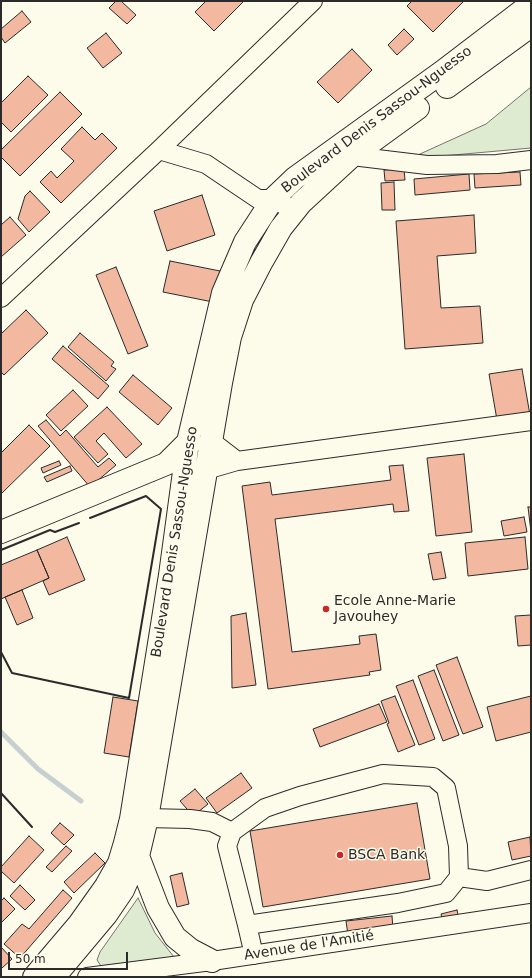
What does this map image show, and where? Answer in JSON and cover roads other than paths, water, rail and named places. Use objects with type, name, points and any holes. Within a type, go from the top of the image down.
[{"type":"main road","name":"Boulevard Denis Sassou-Nguesso","points":[[34,977],[79,924],[106,886],[119,863],[125,843],[131,819],[170,575],[175,468],[188,442],[223,293],[245,242],[264,205],[295,178],[442,72],[531,4]]},
{"type":"main road","name":"Boulevard Denis Sassou-Nguesso","points":[[54,977],[106,915],[123,890],[138,856],[147,818],[230,338],[242,300],[260,263],[281,228],[295,211],[352,156],[531,26]]},
{"type":"main road","points":[[188,442],[211,441]]},
{"type":"main road","points":[[1,532],[175,468],[206,470]]},
{"type":"main road","points":[[138,856],[158,908],[175,937],[190,950],[212,961]]},
{"type":"street","points":[[1,298],[159,150],[314,1]]},
{"type":"street","points":[[159,150],[206,164],[264,205],[281,228]]},
{"type":"street","points":[[352,156],[426,165],[496,164],[531,160]]},
{"type":"street","points":[[264,205],[295,211]]},
{"type":"street","points":[[206,470],[237,461],[531,422]]},
{"type":"street","points":[[211,441],[237,461]]},
{"type":"street","points":[[247,925],[430,898],[446,893],[459,877],[458,846],[446,788],[433,777],[383,774],[300,796],[265,808],[232,832],[227,846],[254,955]]},
{"type":"street","points":[[147,818],[190,819],[212,822],[232,832]]},
{"type":"street","points":[[459,877],[487,881],[531,870]]},
{"type":"street","name":"Avenue de l'Amitié","points":[[87,977],[254,955],[531,913]]},
{"type":"waterway","points":[[1,732],[38,769],[81,801]]},
{"type":"place","name":"Ecole Anne-Marie Javouhey","points":[[326,609]]},
{"type":"place","name":"BSCA Bank","points":[[340,855]]}]
